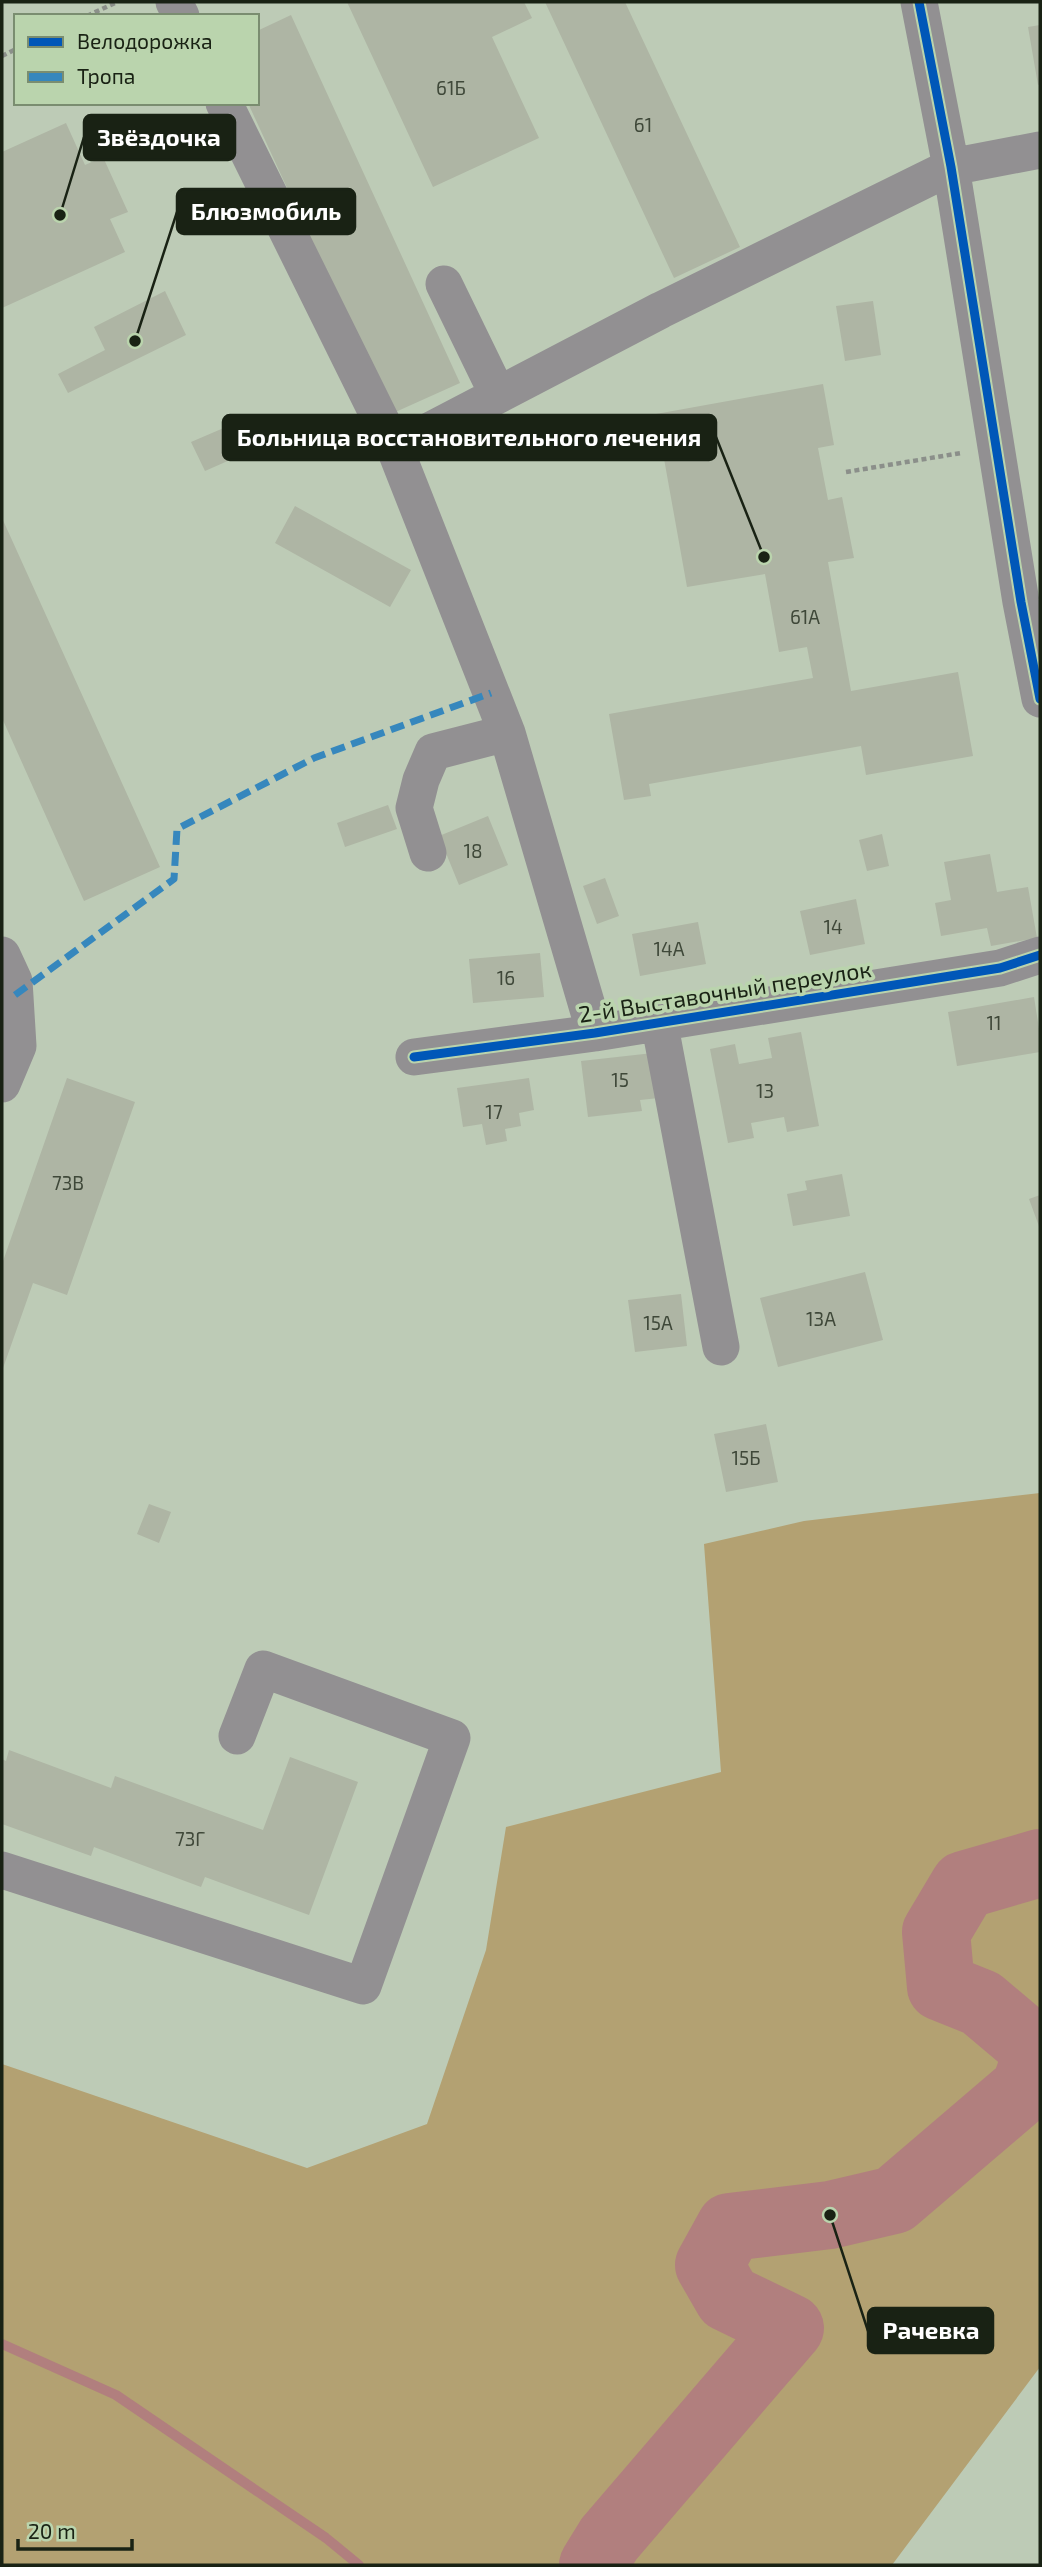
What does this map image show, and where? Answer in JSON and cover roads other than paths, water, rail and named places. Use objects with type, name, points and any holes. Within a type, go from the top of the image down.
[{"type":"street","points":[[919,2],[951,167],[996,448],[1030,600],[1040,699]]},
{"type":"street","points":[[225,105],[395,449],[507,733],[595,1033]]},
{"type":"street","points":[[395,449],[661,310],[951,167],[1040,150]]},
{"type":"street","points":[[444,284],[498,395]]},
{"type":"street","points":[[428,853],[414,807],[421,780],[433,752],[507,733]]},
{"type":"street","points":[[2,955],[14,981],[18,1046],[2,1084]]},
{"type":"street","name":"2-й Выставочный переулок","points":[[414,1057],[595,1033],[1000,968],[1040,955]]},
{"type":"street","points":[[659,1021],[721,1347]]},
{"type":"street","points":[[2,1870],[363,1986],[452,1738],[263,1670],[237,1736]]},
{"type":"waterway","points":[[593,2565],[609,2539],[790,2328],[728,2298],[709,2265],[730,2227],[830,2215],[894,2200],[1025,2088],[1038,2051],[981,2003],[941,1987],[936,1932],[964,1885],[1040,1863]]},
{"type":"waterway","points":[[2,2344],[116,2395],[326,2538],[359,2565]]},
{"type":"place","name":"Звёздочка","points":[[60,215]]},
{"type":"place","name":"Блюзмобиль","points":[[135,341]]},
{"type":"place","name":"Больница восстановительного лечения","points":[[764,557]]},
{"type":"place","name":"Рачевка","points":[[830,2215]]}]
